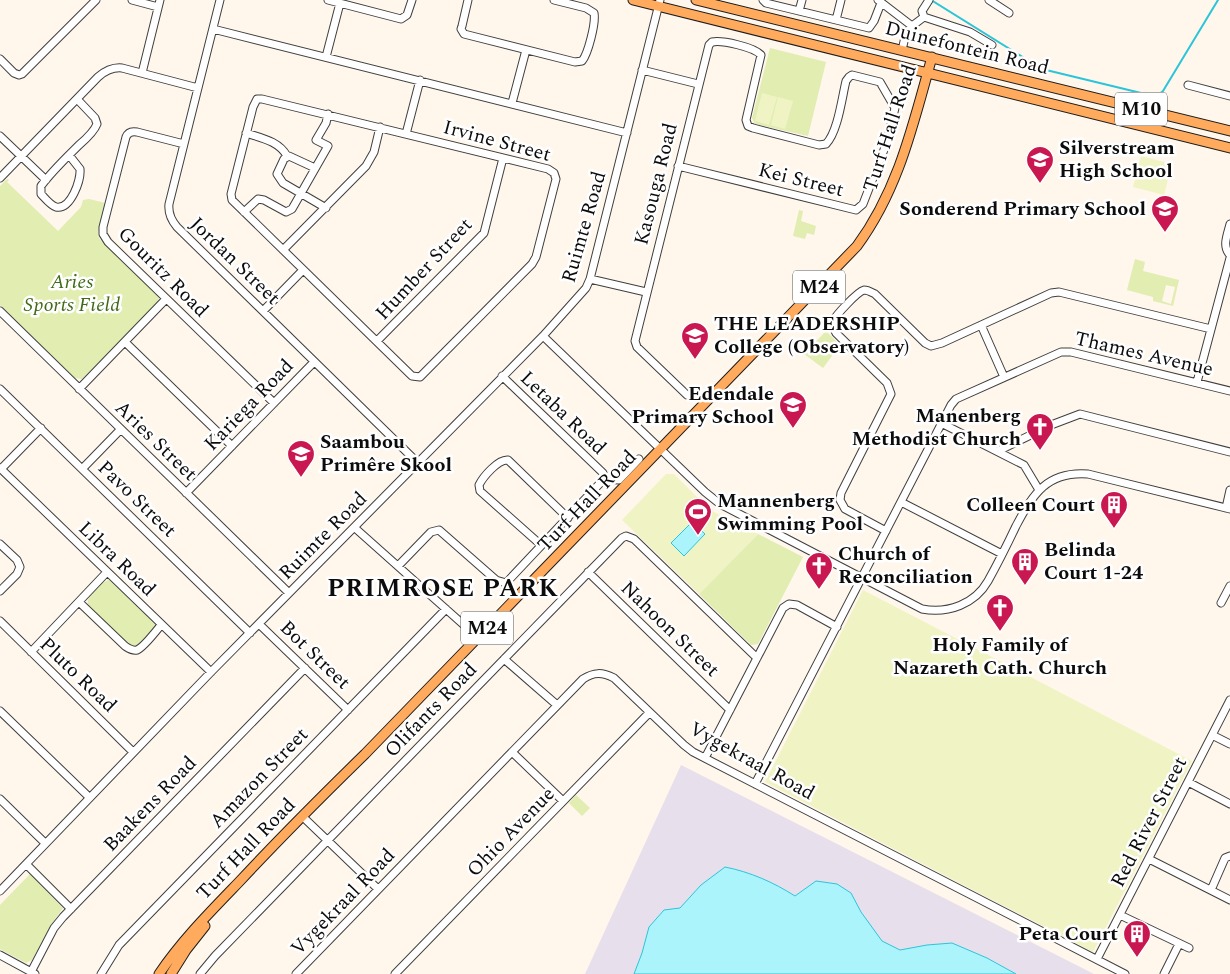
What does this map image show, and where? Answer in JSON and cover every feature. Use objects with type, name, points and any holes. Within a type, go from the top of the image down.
[{"type":"main road","name":"Duinefontein Road","points":[[633,0],[659,3],[927,74],[1230,148]]},
{"type":"main road","name":"Duinefontein Road","points":[[696,0],[1230,131]]},
{"type":"main road","name":"Turf Hall Road","points":[[171,974],[203,928],[304,818],[846,258],[866,234],[883,206],[898,171],[932,57]]},
{"type":"main road","name":"Turf Hall Road","points":[[159,974],[193,930],[304,818]]},
{"type":"street","points":[[0,59],[16,75],[22,74],[96,0]]},
{"type":"street","points":[[132,0],[159,3],[142,73]]},
{"type":"street","name":"Jordan Street","points":[[220,0],[169,204],[171,219],[418,463]]},
{"type":"street","points":[[328,0],[401,18],[407,15],[412,0]]},
{"type":"street","points":[[468,0],[462,26],[464,34],[575,62],[582,61],[585,58],[595,20],[594,13],[586,8],[554,0]]},
{"type":"street","points":[[763,0],[766,3],[869,28],[873,24],[879,1],[912,26]]},
{"type":"street","points":[[799,11],[802,0]]},
{"type":"street","points":[[836,20],[840,0]]},
{"type":"street","points":[[988,0],[1009,13]]},
{"type":"street","points":[[924,17],[922,11],[928,2]]},
{"type":"street","points":[[326,57],[340,3]]},
{"type":"street","name":"Ruimte Road","points":[[0,889],[580,297],[590,279],[659,3]]},
{"type":"street","points":[[902,50],[906,33],[924,17]]},
{"type":"street","points":[[924,17],[970,32],[992,45]]},
{"type":"street","points":[[213,29],[626,133]]},
{"type":"street","name":"Kei Street","points":[[678,166],[856,210],[863,204],[888,142],[895,112],[894,104],[879,82],[854,75],[847,79],[836,123],[826,144],[821,145],[750,127],[746,123],[746,118],[761,55],[754,50],[719,41],[712,42]]},
{"type":"street","name":"Kasouga Road","points":[[687,395],[636,344],[635,338],[707,49],[712,42]]},
{"type":"street","points":[[512,103],[526,50]]},
{"type":"street","points":[[0,178],[107,70],[117,68],[198,88]]},
{"type":"street","points":[[642,70],[698,84]]},
{"type":"street","points":[[406,134],[420,80]]},
{"type":"street","points":[[1188,85],[1228,95],[1230,86]]},
{"type":"street","name":"Irvine Street","points":[[258,98],[380,127],[548,169],[556,177],[534,260],[420,377],[415,378],[244,212],[232,200],[231,196],[254,103],[258,98]]},
{"type":"street","points":[[69,155],[80,169],[77,188],[63,206],[56,207],[42,196],[40,188],[69,155],[94,130],[97,124],[95,118],[77,99]]},
{"type":"street","points":[[244,212],[258,199],[288,212],[292,209],[328,146],[316,140],[326,122],[328,114]]},
{"type":"street","points":[[283,250],[370,161],[377,145],[380,127]]},
{"type":"street","name":"Gouritz Road","points":[[184,144],[137,132],[128,134],[103,227],[103,234],[108,242],[274,403]]},
{"type":"street","points":[[246,133],[277,145],[286,156]]},
{"type":"street","points":[[0,136],[46,180]]},
{"type":"street","points":[[286,156],[292,156],[315,168]]},
{"type":"street","points":[[286,156],[277,171],[278,178],[282,183],[326,208]]},
{"type":"street","name":"Humber Street","points":[[377,341],[402,318],[484,232],[503,158]]},
{"type":"street","points":[[1197,382],[1230,257],[1225,244],[1230,224]]},
{"type":"street","points":[[263,311],[303,270]]},
{"type":"street","points":[[590,279],[646,292]]},
{"type":"street","points":[[886,531],[845,509],[840,500],[841,494],[890,400],[891,390],[887,383],[833,327],[834,321],[860,292],[867,290],[875,294],[928,345],[936,345],[1051,293],[1059,292],[1211,329]]},
{"type":"street","points":[[79,388],[166,299]]},
{"type":"street","name":"Aries Street","points":[[0,311],[289,593]]},
{"type":"street","points":[[981,325],[1004,377]]},
{"type":"street","points":[[543,336],[705,492],[726,508],[918,607],[944,610],[964,604],[980,594],[1028,504],[1039,490],[1052,480],[1066,475],[1088,474],[1228,509],[1230,490]]},
{"type":"street","points":[[125,342],[232,446]]},
{"type":"street","name":"Thames Avenue","points":[[755,784],[951,405],[956,399],[1057,353],[1066,352],[1230,391]]},
{"type":"street","name":"Kariega Road","points":[[186,493],[314,362]]},
{"type":"street","name":"Letaba Road","points":[[398,566],[431,532],[438,530],[496,580],[504,583],[509,580],[604,479],[603,474],[502,376]]},
{"type":"street","name":"Pavo Street","points":[[0,388],[250,633]]},
{"type":"street","points":[[998,451],[1051,425],[1080,414],[1230,452]]},
{"type":"street","points":[[942,423],[1024,465],[1039,490]]},
{"type":"street","points":[[1,468],[41,428]]},
{"type":"street","points":[[83,468],[120,429]]},
{"type":"street","points":[[604,479],[619,480],[639,459]]},
{"type":"street","points":[[541,545],[480,491],[479,485],[482,480],[501,461],[508,460],[568,518]]},
{"type":"street","name":"Libra Road","points":[[1,468],[211,672]]},
{"type":"street","points":[[901,502],[1002,554]]},
{"type":"street","points":[[355,528],[465,626]]},
{"type":"street","name":"Olifants Road","points":[[200,974],[215,956],[618,540],[626,536],[630,537],[757,658]]},
{"type":"street","points":[[0,544],[17,560],[20,567],[17,574],[0,591]]},
{"type":"street","points":[[31,652],[107,572]]},
{"type":"street","name":"Nahoon Street","points":[[588,572],[730,710]]},
{"type":"street","points":[[1221,603],[1230,586]]},
{"type":"street","points":[[79,602],[130,649],[135,650],[140,647],[161,625]]},
{"type":"street","points":[[705,758],[780,613],[787,605],[797,605],[837,627]]},
{"type":"street","name":"Amazon Street","points":[[102,974],[119,945],[446,609]]},
{"type":"street","name":"Pluto Road","points":[[0,622],[134,752]]},
{"type":"street","name":"Bot Street","points":[[259,624],[348,710]]},
{"type":"street","points":[[504,659],[557,706]]},
{"type":"street","name":"Baakens Road","points":[[34,973],[54,928],[306,668]]},
{"type":"street","name":"Vygekraal Road","points":[[296,974],[583,679],[591,674],[599,673],[614,678],[684,745],[705,758],[1125,974]]},
{"type":"street","name":"Red River Street","points":[[1096,959],[1230,702]]},
{"type":"street","points":[[0,711],[89,798]]},
{"type":"street","name":"Ohio Avenue","points":[[395,974],[649,713]]},
{"type":"street","points":[[1212,735],[1230,744]]},
{"type":"street","points":[[512,752],[563,801]]},
{"type":"street","points":[[1188,782],[1230,804]]},
{"type":"street","points":[[0,800],[45,843]]},
{"type":"street","points":[[304,818],[378,889]]},
{"type":"street","points":[[1211,890],[1225,858],[1230,856]]},
{"type":"street","points":[[1149,858],[1230,900]]},
{"type":"street","points":[[26,864],[71,909]]},
{"type":"street","points":[[1120,915],[1189,948]]},
{"type":"street","points":[[1164,974],[1179,944]]},
{"type":"street","points":[[0,956],[34,973]]},
{"type":"shaded area","points":[[681,765],[1094,974],[585,974]]},
{"type":"green space","points":[[770,48],[826,62],[808,136],[755,124],[752,118]]},
{"type":"green space","points":[[762,93],[777,97],[769,125],[755,121]]},
{"type":"green space","points":[[778,97],[793,101],[785,129],[771,125]]},
{"type":"green space","points":[[1141,156],[1172,164],[1164,195],[1133,187]]},
{"type":"green space","name":"Aries Sports Field","points":[[7,179],[9,180],[7,182],[58,231],[81,207],[83,200],[89,199],[105,203],[98,233],[99,238],[159,297],[158,302],[82,379],[75,378],[0,305],[0,186]]},
{"type":"green space","points":[[799,210],[803,211],[801,221],[816,226],[814,235],[807,233],[805,239],[793,236]]},
{"type":"green space","points":[[1135,259],[1145,262],[1143,271],[1179,280],[1173,306],[1153,301],[1153,297],[1127,290]],"holes":[[[1166,285],[1175,287],[1171,304],[1162,301]]]},
{"type":"green space","points":[[826,331],[840,345],[823,368],[804,354]]},
{"type":"green space","name":"Mannenberg Swimming Pool","points":[[666,474],[674,474],[710,510],[758,534],[699,594],[622,520]]},
{"type":"green space","points":[[758,534],[803,557],[758,644],[751,645],[699,594]]},
{"type":"green space","points":[[109,580],[155,624],[154,630],[135,647],[127,644],[88,605],[89,597],[94,590]]},
{"type":"green space","points":[[863,590],[1192,761],[1093,952],[765,782]]},
{"type":"green space","points":[[576,795],[590,808],[582,816],[569,803]]},
{"type":"green space","points":[[30,874],[63,908],[51,925],[32,960],[26,963],[0,949],[0,905]]},
{"type":"water","points":[[692,522],[705,534],[684,556],[671,543]]},
{"type":"water","points":[[725,867],[761,878],[795,896],[816,881],[837,884],[851,893],[861,912],[882,941],[900,950],[952,943],[987,958],[1016,974],[634,974],[649,927],[664,910],[680,908],[701,885]]},
{"type":"waterway","points":[[931,0],[1042,69],[1141,93],[1158,95],[1163,91],[1218,0]]},
{"type":"place","name":"Silverstream High School","points":[[1040,184]]},
{"type":"place","name":"Sonderend Primary School","points":[[1165,233]]},
{"type":"place","name":"THE LEADERSHIP College (Observatory)","points":[[695,360]]},
{"type":"place","name":"Edendale Primary School","points":[[793,429]]},
{"type":"place","name":"Manenberg Methodist Church","points":[[1040,451]]},
{"type":"place","name":"Saambou Primêre Skool","points":[[301,478]]},
{"type":"place","name":"Colleen Court","points":[[1114,529]]},
{"type":"place","name":"Mannenberg Swimming Pool","points":[[698,536]]},
{"type":"place","name":"Belinda Court 1-24","points":[[1025,586]]},
{"type":"place","name":"Church of Reconciliation","points":[[819,590]]},
{"type":"place","name":"Holy Family of Nazareth Cath. Church","points":[[1000,632]]},
{"type":"place","name":"Peta Court","points":[[1137,958]]},
{"type":"district","name":"PRIMROSE PARK","points":[[443,589]]}]
